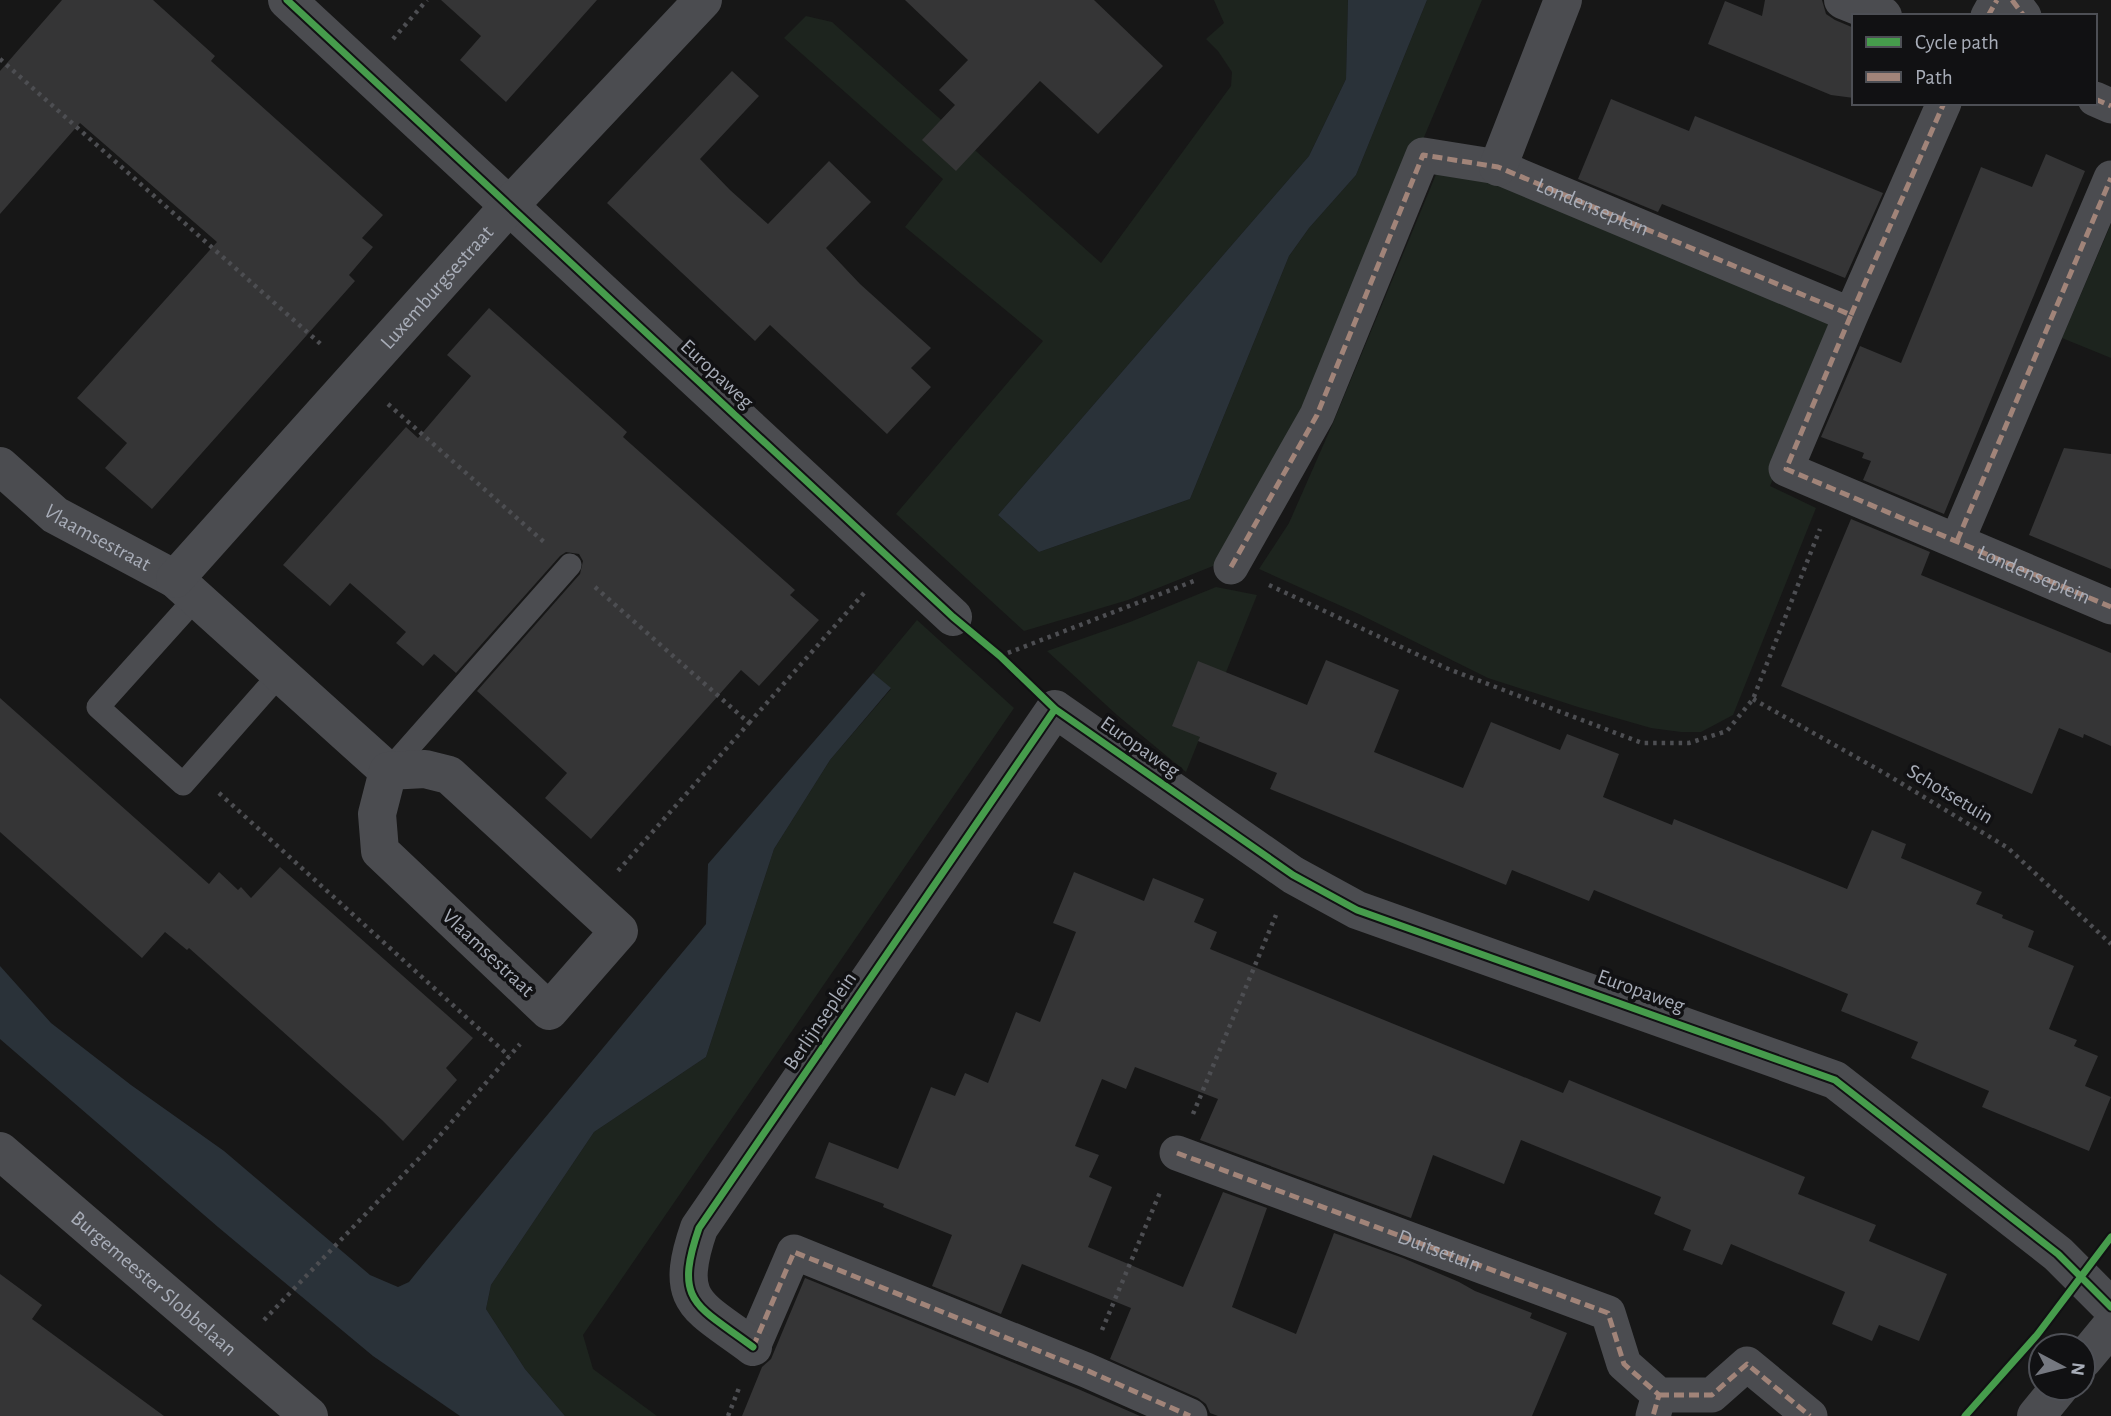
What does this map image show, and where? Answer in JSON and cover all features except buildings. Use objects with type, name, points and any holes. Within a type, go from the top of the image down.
[{"type":"street","name":"Europaweg","points":[[287,0],[953,617]]},
{"type":"street","name":"Luxemburgsestraat","points":[[186,588],[358,377],[510,205],[702,0]]},
{"type":"street","points":[[1498,167],[1563,0]]},
{"type":"street","points":[[1843,0],[1878,14]]},
{"type":"street","name":"Londenseplein","points":[[1943,105],[1786,469],[2111,607]]},
{"type":"street","name":"Londenseplein","points":[[1231,567],[1317,415],[1423,155],[1498,167],[1851,314]]},
{"type":"street","name":"Londenseplein","points":[[1957,541],[2111,178]]},
{"type":"street","name":"Vlaamsestraat","points":[[0,466],[55,515],[186,588],[388,771],[425,769],[449,775],[619,931],[549,1011],[380,850],[377,814],[388,771]]},
{"type":"street","name":"Europaweg","points":[[1055,709],[1293,875],[1357,910],[1835,1080],[2057,1254],[2111,1307]]},
{"type":"street","name":"Berlijnseplein","points":[[1055,709],[699,1228],[690,1256],[688,1285],[697,1305],[753,1347],[794,1252],[1086,1370],[1191,1416]]},
{"type":"street","name":"Burgemeester Slobbelaan","points":[[0,1151],[309,1416]]},
{"type":"street","name":"Duitsetuin","points":[[1177,1153],[1608,1313],[1624,1364],[1656,1406],[1712,1395],[1747,1364],[1810,1416]]},
{"type":"street","points":[[2097,1343],[2111,1326]]},
{"type":"street","points":[[2036,1416],[2048,1402]]},
{"type":"lane","points":[[388,771],[570,565]]},
{"type":"lane","points":[[186,588],[99,707],[183,784],[280,674]]},
{"type":"path","points":[[364,72],[427,0]]},
{"type":"path","points":[[0,59],[749,723]]},
{"type":"path","points":[[1000,656],[1231,567],[1446,668],[1642,743],[1689,743],[1727,731],[1753,699],[1836,489]]},
{"type":"path","points":[[589,904],[893,561]]},
{"type":"path","points":[[953,617],[1000,656],[1055,709]]},
{"type":"path","points":[[194,771],[509,1056]]},
{"type":"path","points":[[279,1305],[428,1149],[549,1011]]},
{"type":"shaded area","points":[[1214,0],[1348,0],[1346,79],[1309,156],[998,515],[1039,552],[1190,499],[1289,256],[1309,228],[1356,175],[1427,0],[1482,0],[1375,253],[1233,558],[1128,600],[1024,631],[896,514],[1043,341],[905,227],[943,179],[784,38],[806,16],[832,22],[1101,263],[1231,86],[1232,72],[1206,39],[1224,23]]},
{"type":"shaded area","points":[[1348,0],[1427,0],[1356,175],[1309,228],[1289,256],[1190,499],[1039,552],[998,515],[1309,156],[1346,79]]},
{"type":"shaded area","points":[[1442,160],[1839,317],[1770,486],[1816,508],[1733,715],[1701,732],[1651,728],[1488,678],[1359,614],[1259,569],[1289,523]]},
{"type":"shaded area","points":[[2111,224],[2111,358],[2062,338]]},
{"type":"shaded area","points":[[1216,587],[1257,595],[1186,772],[1117,715],[1047,651],[1130,622]]},
{"type":"shaded area","points":[[917,620],[1014,708],[583,1335],[593,1369],[657,1416],[565,1416],[525,1369],[486,1309],[491,1285],[594,1132],[706,1057],[774,849],[830,760],[891,689],[873,673]]},
{"type":"shaded area","points":[[873,673],[891,688],[830,760],[774,849],[706,1057],[594,1132],[491,1285],[486,1309],[525,1369],[565,1416],[460,1416],[373,1356],[0,1039],[0,966],[51,1023],[131,1085],[224,1151],[370,1275],[398,1287],[409,1282],[706,924],[708,864]]},
{"type":"marked path","points":[[1989,14],[1997,0]]},
{"type":"marked path","points":[[2012,0],[2022,14]]},
{"type":"marked path","points":[[2097,100],[2111,106]]},
{"type":"marked path","points":[[1851,315],[1943,105]]},
{"type":"marked path","points":[[1231,567],[1317,415],[1423,155],[1498,167],[1851,315],[1786,469],[2111,607]]},
{"type":"marked path","points":[[1957,541],[2111,178]]},
{"type":"marked path","points":[[1177,1153],[1608,1313],[1624,1364],[1659,1395],[1653,1416]]},
{"type":"marked path","points":[[753,1347],[794,1252],[1086,1370],[1190,1416]]},
{"type":"marked path","points":[[1659,1395],[1712,1395],[1747,1364],[1810,1416]]},
{"type":"cycle path","points":[[287,0],[1055,709],[1293,875],[1357,910],[1835,1080],[2058,1254],[2111,1307]]},
{"type":"cycle path","points":[[753,1347],[704,1311],[695,1300],[690,1288],[689,1272],[699,1228],[1055,709]]},
{"type":"cycle path","points":[[1965,1416],[2037,1335],[2111,1237]]}]
